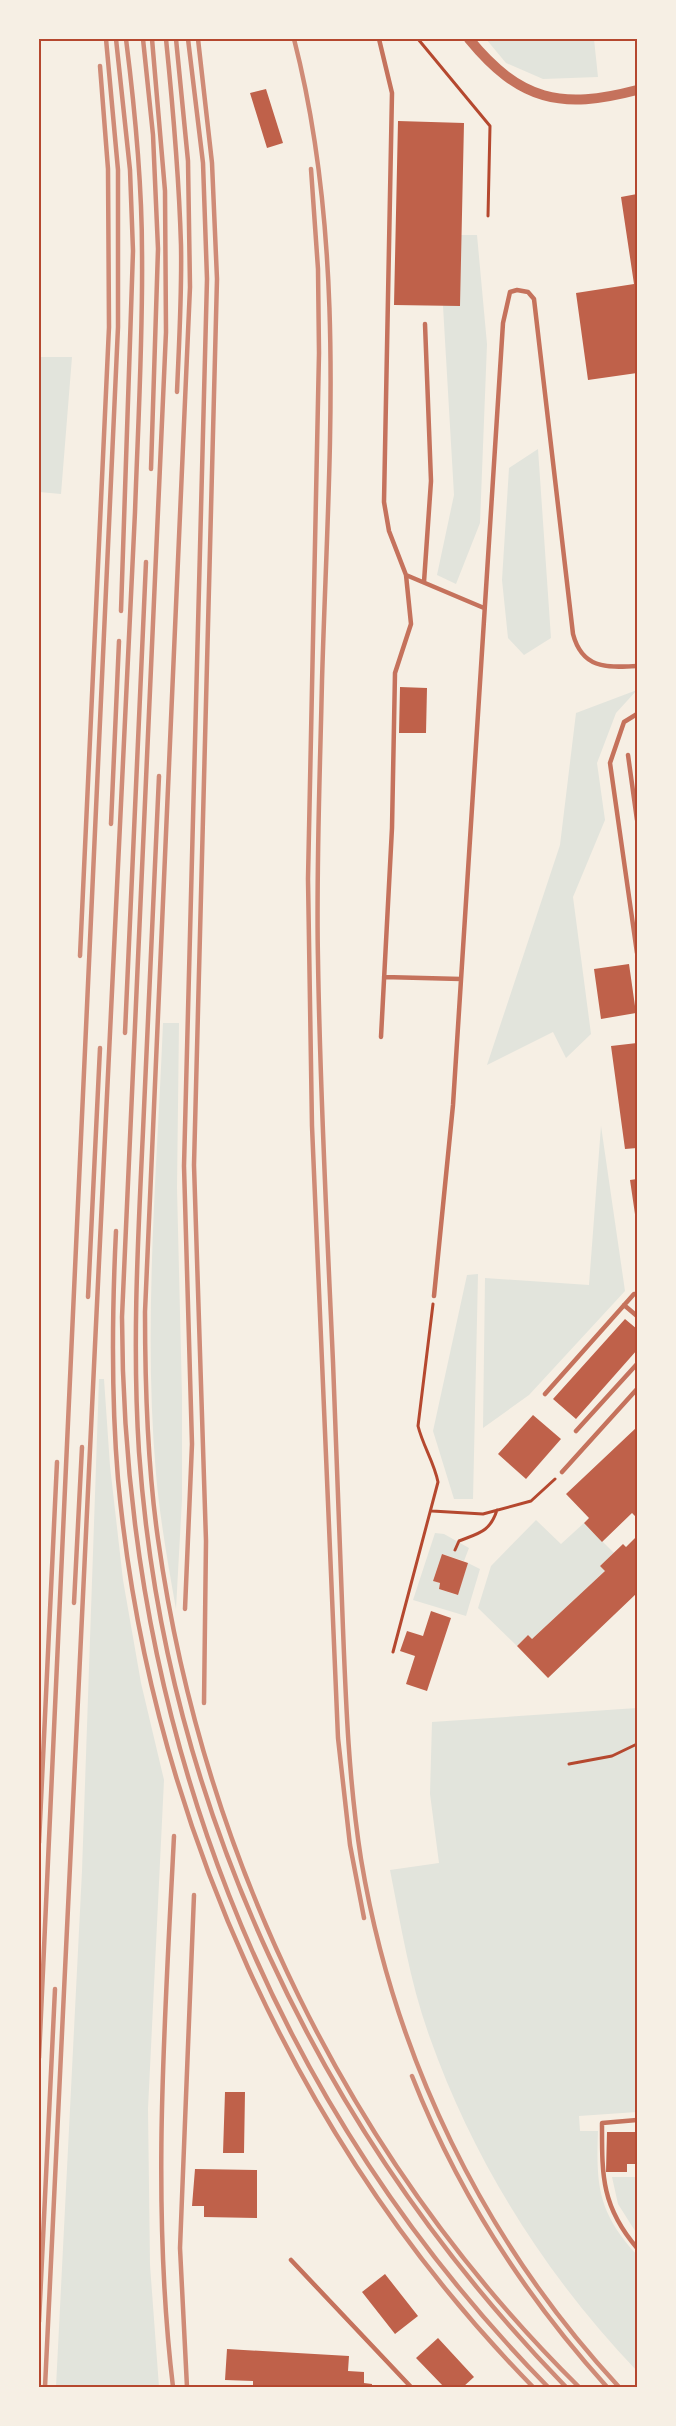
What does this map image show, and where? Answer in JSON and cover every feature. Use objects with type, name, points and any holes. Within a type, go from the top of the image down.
[{"type":"street","points":[[469,39],[488,62],[536,93],[563,100],[586,101],[637,90]]},
{"type":"lane","points":[[379,39],[392,93],[384,502],[389,531],[406,575],[411,624],[395,673],[392,828],[381,1037]]},
{"type":"lane","points":[[434,1296],[453,1104],[503,323],[510,292],[518,290],[528,292],[534,299],[573,634],[577,649],[598,665],[637,666]]},
{"type":"lane","points":[[424,582],[431,481],[425,324]]},
{"type":"lane","points":[[406,575],[484,608]]},
{"type":"lane","points":[[637,714],[624,722],[610,763],[637,953]]},
{"type":"lane","points":[[628,755],[637,820]]},
{"type":"lane","points":[[384,977],[461,979]]},
{"type":"lane","points":[[545,1394],[634,1294],[637,1294]]},
{"type":"lane","points":[[624,1305],[637,1316]]},
{"type":"lane","points":[[576,1431],[637,1364]]},
{"type":"lane","points":[[562,1472],[637,1389]]},
{"type":"lane","points":[[636,2246],[611,2208],[604,2189],[602,2123],[637,2120]]},
{"type":"lane","points":[[291,2260],[411,2387]]},
{"type":"path","points":[[418,39],[490,126],[488,216]]},
{"type":"path","points":[[393,1652],[438,1482],[435,1469],[422,1443],[418,1426],[434,1296]]},
{"type":"path","points":[[432,1511],[483,1514],[531,1501],[562,1472]]},
{"type":"path","points":[[455,1550],[459,1541],[483,1532],[493,1524],[497,1510]]},
{"type":"path","points":[[569,1764],[612,1756],[637,1744]]},
{"type":"shaded area","points":[[486,39],[594,39],[598,77],[543,79],[506,63]]},
{"type":"shaded area","points":[[461,235],[477,235],[487,344],[480,523],[456,584],[437,575],[454,495],[443,306]]},
{"type":"shaded area","points":[[39,357],[72,357],[61,494],[39,492]]},
{"type":"shaded area","points":[[538,449],[551,638],[524,655],[508,638],[502,580],[509,468]]},
{"type":"shaded area","points":[[637,690],[616,713],[597,763],[605,820],[573,897],[591,1034],[566,1058],[553,1032],[487,1065],[560,845],[576,713]]},
{"type":"shaded area","points":[[163,1023],[179,1023],[177,1188],[182,1499],[176,1609],[164,1542],[152,1418],[152,1248]]},
{"type":"shaded area","points":[[601,1126],[625,1291],[529,1395],[483,1428],[485,1278],[589,1285]]},
{"type":"shaded area","points":[[478,1274],[473,1499],[454,1499],[433,1431],[467,1275]]},
{"type":"shaded area","points":[[99,1379],[104,1379],[110,1466],[123,1580],[141,1683],[164,1780],[148,2109],[150,2265],[159,2387],[56,2387],[82,1871]]},
{"type":"shaded area","points":[[536,1520],[561,1544],[584,1523],[614,1553],[600,1566],[605,1571],[532,1639],[528,1635],[517,1646],[478,1608],[491,1566]]},
{"type":"shaded area","points":[[435,1533],[444,1534],[469,1548],[464,1561],[442,1554],[433,1581],[440,1583],[439,1589],[457,1595],[468,1563],[480,1569],[466,1616],[413,1600]]},
{"type":"shaded area","points":[[637,1708],[637,2112],[579,2116],[580,2131],[598,2131],[598,2168],[602,2198],[614,2225],[637,2255],[637,2371],[604,2335],[543,2257],[491,2173],[468,2129],[423,2017],[407,1954],[390,1870],[439,1863],[430,1794],[432,1722]]},
{"type":"shaded area","points":[[612,2177],[637,2177],[637,2234],[618,2204]]},
{"type":"building","points":[[266,89],[283,143],[267,148],[250,93]]},
{"type":"building","points":[[398,121],[464,123],[460,306],[394,305]]},
{"type":"building","points":[[637,194],[637,373],[588,380],[576,293],[634,284],[621,197]]},
{"type":"building","points":[[400,687],[427,688],[426,733],[399,733]]},
{"type":"building","points":[[629,964],[636,1013],[601,1019],[594,969]]},
{"type":"building","points":[[637,1043],[637,1148],[625,1149],[611,1046]]},
{"type":"building","points":[[637,1179],[637,1221],[636,1221],[630,1180]]},
{"type":"building","points":[[625,1319],[637,1329],[637,1350],[576,1419],[553,1399]]},
{"type":"building","points":[[533,1415],[561,1439],[526,1479],[498,1454]]},
{"type":"building","points":[[637,1427],[637,1518],[632,1513],[602,1542],[584,1523],[589,1518],[566,1494]]},
{"type":"building","points":[[637,1536],[637,1593],[548,1678],[517,1646],[528,1635],[532,1639],[605,1571],[600,1566],[623,1544],[626,1547]]},
{"type":"building","points":[[442,1554],[468,1563],[458,1595],[439,1589],[440,1583],[433,1581]]},
{"type":"building","points":[[431,1611],[451,1618],[427,1691],[406,1684],[415,1656],[400,1651],[407,1631],[423,1636]]},
{"type":"building","points":[[225,2092],[245,2092],[244,2153],[223,2153]]},
{"type":"building","points":[[607,2132],[637,2132],[637,2164],[627,2164],[627,2172],[606,2172]]},
{"type":"building","points":[[195,2169],[257,2170],[257,2218],[204,2217],[204,2206],[192,2206]]},
{"type":"building","points":[[385,2274],[418,2316],[395,2334],[362,2292]]},
{"type":"building","points":[[438,2338],[474,2377],[463,2387],[444,2387],[416,2358]]},
{"type":"building","points":[[227,2349],[349,2356],[348,2371],[364,2372],[364,2383],[372,2384],[372,2387],[253,2387],[253,2381],[225,2380]]},
{"type":"railway","points":[[39,2058],[118,327],[118,170],[106,39]]},
{"type":"railway","points":[[116,39],[130,170],[133,251],[121,611]]},
{"type":"railway","points":[[45,2387],[140,382],[141,199],[126,39]]},
{"type":"railway","points":[[143,39],[153,135],[158,249],[151,469]]},
{"type":"railway","points":[[152,39],[165,191],[166,332],[122,1317],[129,1467],[149,1614],[182,1757],[229,1895],[289,2028],[362,2154],[448,2274],[548,2387]]},
{"type":"railway","points":[[166,39],[181,245],[177,392]]},
{"type":"railway","points":[[176,39],[188,161],[190,287],[145,1312],[147,1425],[158,1539],[180,1657],[210,1774],[250,1887],[299,1997],[357,2103],[423,2203],[497,2298],[579,2387]]},
{"type":"railway","points":[[185,1609],[192,1444],[184,1166],[207,279],[203,163],[188,39]]},
{"type":"railway","points":[[198,39],[212,163],[217,279],[194,1165],[206,1541],[204,1703]]},
{"type":"railway","points":[[294,39],[311,118],[322,198],[328,278],[330,439],[318,820],[318,960],[345,1687],[351,1773],[361,1859],[376,1933],[396,2004],[421,2074],[451,2142],[486,2208],[526,2270],[570,2330],[619,2387]]},
{"type":"railway","points":[[80,956],[109,327],[108,169],[100,66]]},
{"type":"railway","points":[[311,169],[318,269],[319,353],[308,879],[312,1126],[338,1738],[350,1845],[364,1918]]},
{"type":"railway","points":[[125,1033],[146,562]]},
{"type":"railway","points":[[111,824],[119,641]]},
{"type":"railway","points":[[159,776],[138,1251],[136,1372],[139,1452],[154,1583],[182,1711],[220,1836],[270,1957],[329,2073],[399,2184],[478,2289],[566,2387]]},
{"type":"railway","points":[[88,1297],[100,1048]]},
{"type":"railway","points":[[116,1231],[114,1417],[118,1479],[135,1605],[163,1729],[200,1850],[248,1968],[306,2082],[373,2190],[448,2292],[533,2387]]},
{"type":"railway","points":[[74,1603],[82,1447]]},
{"type":"railway","points":[[39,1843],[57,1462]]},
{"type":"railway","points":[[173,2387],[166,2318],[161,2180],[164,2043],[174,1836]]},
{"type":"railway","points":[[187,2387],[180,2248],[194,1895]]},
{"type":"railway","points":[[39,2322],[55,1989]]},
{"type":"railway","points":[[412,2076],[450,2160],[495,2240],[548,2316],[607,2387]]}]
